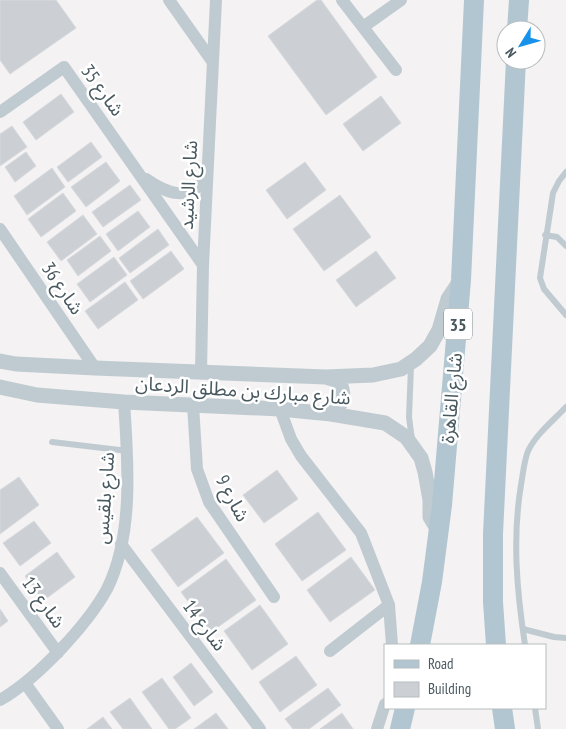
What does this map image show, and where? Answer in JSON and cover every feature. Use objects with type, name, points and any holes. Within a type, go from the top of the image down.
[{"type":"main road","name":"شارع القاهرة","points":[[420,644],[439,532],[461,280],[474,0]]},
{"type":"main road","points":[[518,20],[519,0]]},
{"type":"main road","points":[[496,644],[493,602],[494,534],[516,70]]},
{"type":"main road","points":[[400,729],[405,709]]},
{"type":"main road","points":[[502,709],[505,729]]},
{"type":"street","points":[[169,0],[212,61]]},
{"type":"street","name":"شارع الرشيد","points":[[202,372],[203,264],[216,0]]},
{"type":"street","points":[[342,0],[396,70]]},
{"type":"street","points":[[363,27],[401,0]]},
{"type":"street","name":"شارع 35","points":[[0,112],[64,68],[203,264]]},
{"type":"street","name":"شارع 35","points":[[140,174],[161,187],[178,194],[193,191],[207,178]]},
{"type":"street","name":"شارع 36","points":[[0,229],[95,368]]},
{"type":"street","name":"شارع مبارك بن مطلق الردعان","points":[[0,361],[16,364],[95,368],[326,377],[374,375],[401,369],[416,359],[436,339],[448,299],[461,280]]},
{"type":"street","points":[[6,388],[11,372],[16,364]]},
{"type":"street","points":[[326,377],[339,381],[343,388],[344,396],[342,403],[330,414]]},
{"type":"street","name":"شارع مبارك بن مطلق الردعان","points":[[6,388],[37,395],[124,402],[280,409],[330,414],[385,423],[406,436],[421,458],[426,472],[430,500],[430,517],[439,532]]},
{"type":"street","name":"شارع بلقيس","points":[[0,700],[24,683],[58,653],[85,622],[101,599],[112,575],[121,544],[126,500],[128,451],[124,402]]},
{"type":"street","name":"شارع 9","points":[[193,405],[197,469],[209,502],[274,597]]},
{"type":"street","points":[[280,409],[291,440],[301,456],[361,533],[389,604],[392,644]]},
{"type":"street","name":"شارع 14","points":[[121,544],[260,729]]},
{"type":"street","name":"شارع 13","points":[[0,573],[58,653]]},
{"type":"street","points":[[330,651],[389,604]]},
{"type":"street","points":[[24,683],[58,729]]},
{"type":"street","points":[[377,729],[384,707]]},
{"type":"lane","points":[[566,172],[553,193],[540,272],[541,283],[547,293],[566,314]]},
{"type":"lane","points":[[545,235],[556,237],[566,246]]},
{"type":"lane","points":[[413,447],[409,416],[410,367],[416,359]]},
{"type":"lane","points":[[525,644],[516,575],[516,548],[520,493],[526,458],[533,442],[566,407]]},
{"type":"lane","points":[[52,442],[128,451]]},
{"type":"lane","points":[[523,629],[566,638]]},
{"type":"lane","points":[[535,709],[538,729]]},
{"type":"building","points":[[0,0],[56,0],[76,28],[10,74],[0,60]]},
{"type":"building","points":[[317,0],[321,0],[377,77],[326,115],[268,36]]},
{"type":"building","points":[[61,94],[74,112],[36,140],[23,122]]},
{"type":"building","points":[[381,96],[401,123],[363,151],[343,124]]},
{"type":"building","points":[[12,126],[27,147],[0,166],[0,134]]},
{"type":"building","points":[[91,142],[102,157],[68,182],[57,167]]},
{"type":"building","points":[[26,152],[36,166],[15,182],[5,167]]},
{"type":"building","points":[[106,162],[120,181],[86,207],[71,187]]},
{"type":"building","points":[[305,162],[326,190],[287,219],[266,190]]},
{"type":"building","points":[[52,168],[65,187],[27,215],[14,196]]},
{"type":"building","points":[[130,185],[141,200],[103,227],[92,212]]},
{"type":"building","points":[[63,193],[76,211],[41,237],[28,219]]},
{"type":"building","points":[[340,195],[371,237],[324,271],[293,229]]},
{"type":"building","points":[[138,211],[150,227],[118,251],[106,234]]},
{"type":"building","points":[[83,215],[97,234],[61,261],[47,242]]},
{"type":"building","points":[[158,229],[169,245],[130,273],[119,258]]},
{"type":"building","points":[[100,236],[111,251],[78,276],[67,260]]},
{"type":"building","points":[[171,251],[184,269],[143,299],[130,281]]},
{"type":"building","points":[[376,251],[396,278],[356,307],[336,280]]},
{"type":"building","points":[[114,257],[127,275],[90,302],[77,284]]},
{"type":"building","points":[[125,282],[138,300],[98,329],[85,311]]},
{"type":"building","points":[[277,470],[298,499],[264,523],[243,495]]},
{"type":"building","points":[[19,477],[39,505],[0,534],[0,490]]},
{"type":"building","points":[[318,512],[346,550],[302,581],[275,544]]},
{"type":"building","points":[[197,517],[224,553],[178,587],[151,550]]},
{"type":"building","points":[[34,521],[51,543],[20,566],[3,543]]},
{"type":"building","points":[[57,552],[75,577],[43,601],[25,576]]},
{"type":"building","points":[[351,557],[375,590],[330,622],[307,590]]},
{"type":"building","points":[[226,559],[256,600],[211,632],[181,592]]},
{"type":"building","points":[[260,605],[288,644],[252,670],[224,631]]},
{"type":"building","points":[[0,609],[8,621],[0,627]]},
{"type":"building","points":[[296,656],[317,685],[280,712],[259,682]]},
{"type":"building","points":[[191,663],[213,692],[194,706],[173,677]]},
{"type":"building","points":[[162,678],[191,718],[175,729],[169,729],[142,692]]},
{"type":"building","points":[[328,688],[341,705],[309,729],[293,729],[285,719]]},
{"type":"building","points":[[130,698],[152,729],[123,729],[110,712]]},
{"type":"building","points":[[216,713],[228,729],[194,729]]},
{"type":"building","points":[[342,713],[353,729],[320,729]]},
{"type":"building","points":[[103,717],[112,729],[87,729]]}]
